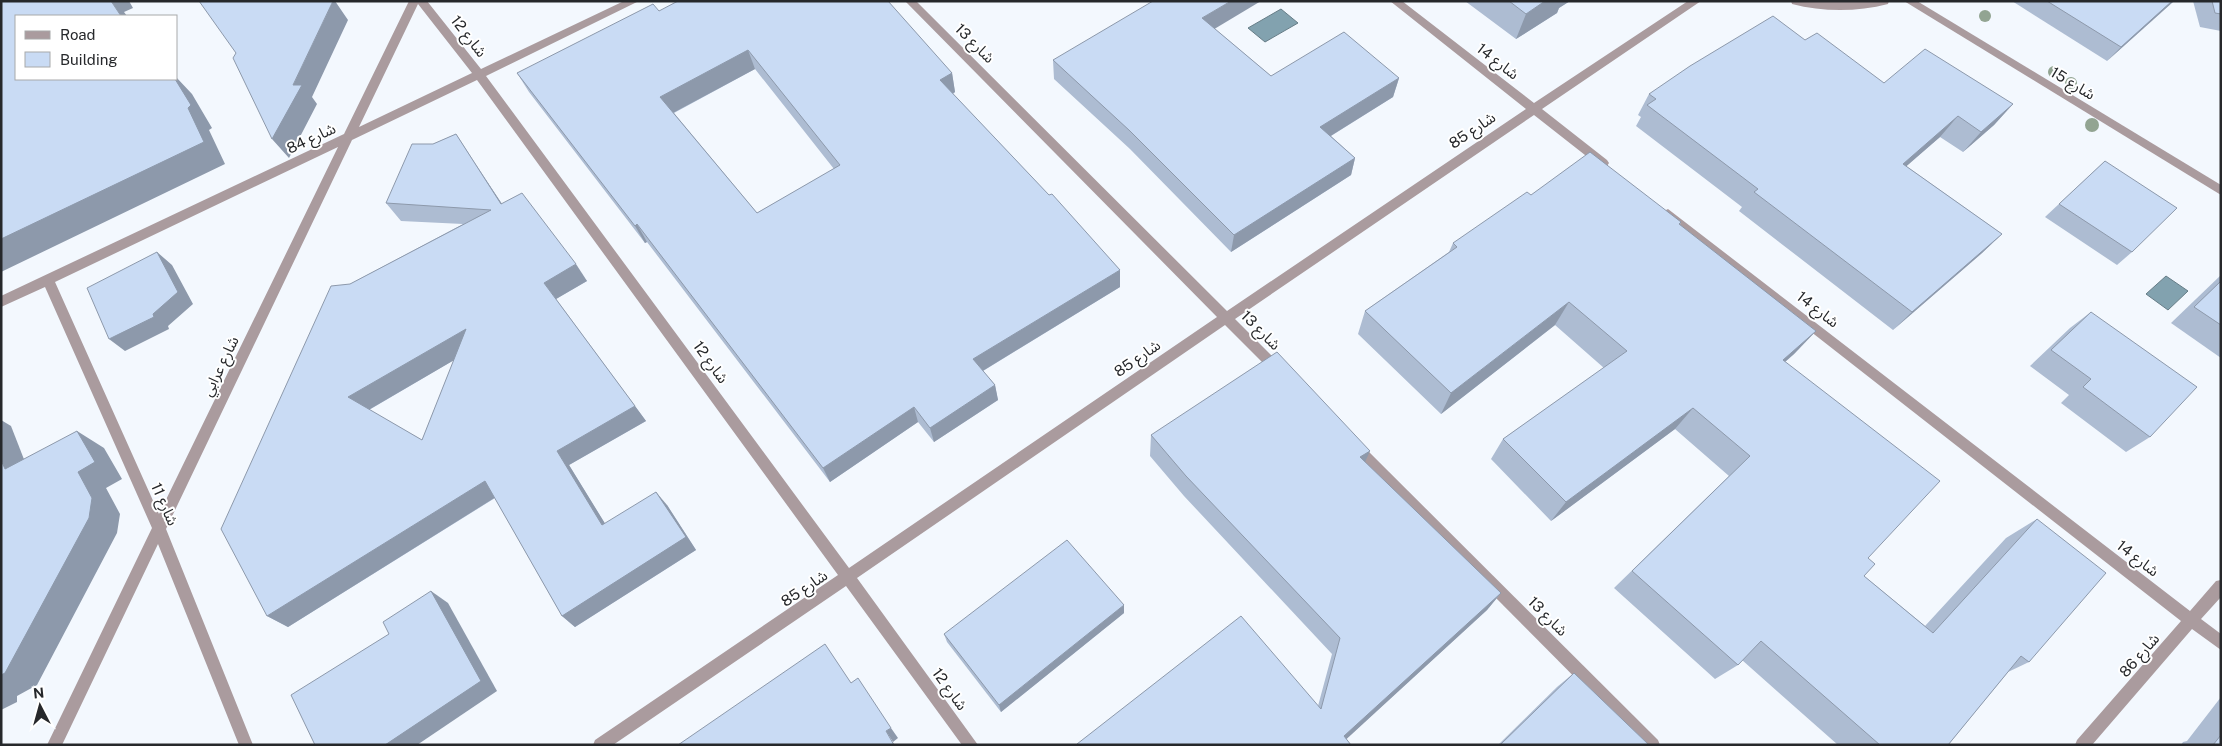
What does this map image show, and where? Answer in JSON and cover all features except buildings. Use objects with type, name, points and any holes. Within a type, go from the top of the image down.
[{"type":"street","name":"شارع عرابي","points":[[54,745],[414,1]]},
{"type":"street","name":"شارع 12","points":[[421,1],[479,75],[971,745]]},
{"type":"street","name":"شارع 84","points":[[1,302],[634,1]]},
{"type":"street","name":"شارع 13","points":[[910,1],[1288,380]]},
{"type":"street","name":"شارع 14","points":[[1395,1],[1612,170]]},
{"type":"street","name":"شارع 85","points":[[600,745],[849,577],[1533,108],[1696,1]]},
{"type":"street","points":[[1796,1],[1849,7],[1884,1]]},
{"type":"street","name":"شارع 15","points":[[1909,1],[2221,191]]},
{"type":"street","name":"شارع 14","points":[[1659,206],[2221,643]]},
{"type":"street","name":"شارع 11","points":[[48,280],[159,529],[246,745]]},
{"type":"street","name":"شارع 13","points":[[1345,436],[1653,745]]},
{"type":"street","name":"شارع 86","points":[[2082,745],[2221,586]]},
{"type":"water","points":[[1281,9],[1298,23],[1265,42],[1248,28]]},
{"type":"water","points":[[2166,276],[2188,291],[2168,310],[2146,294]]}]
